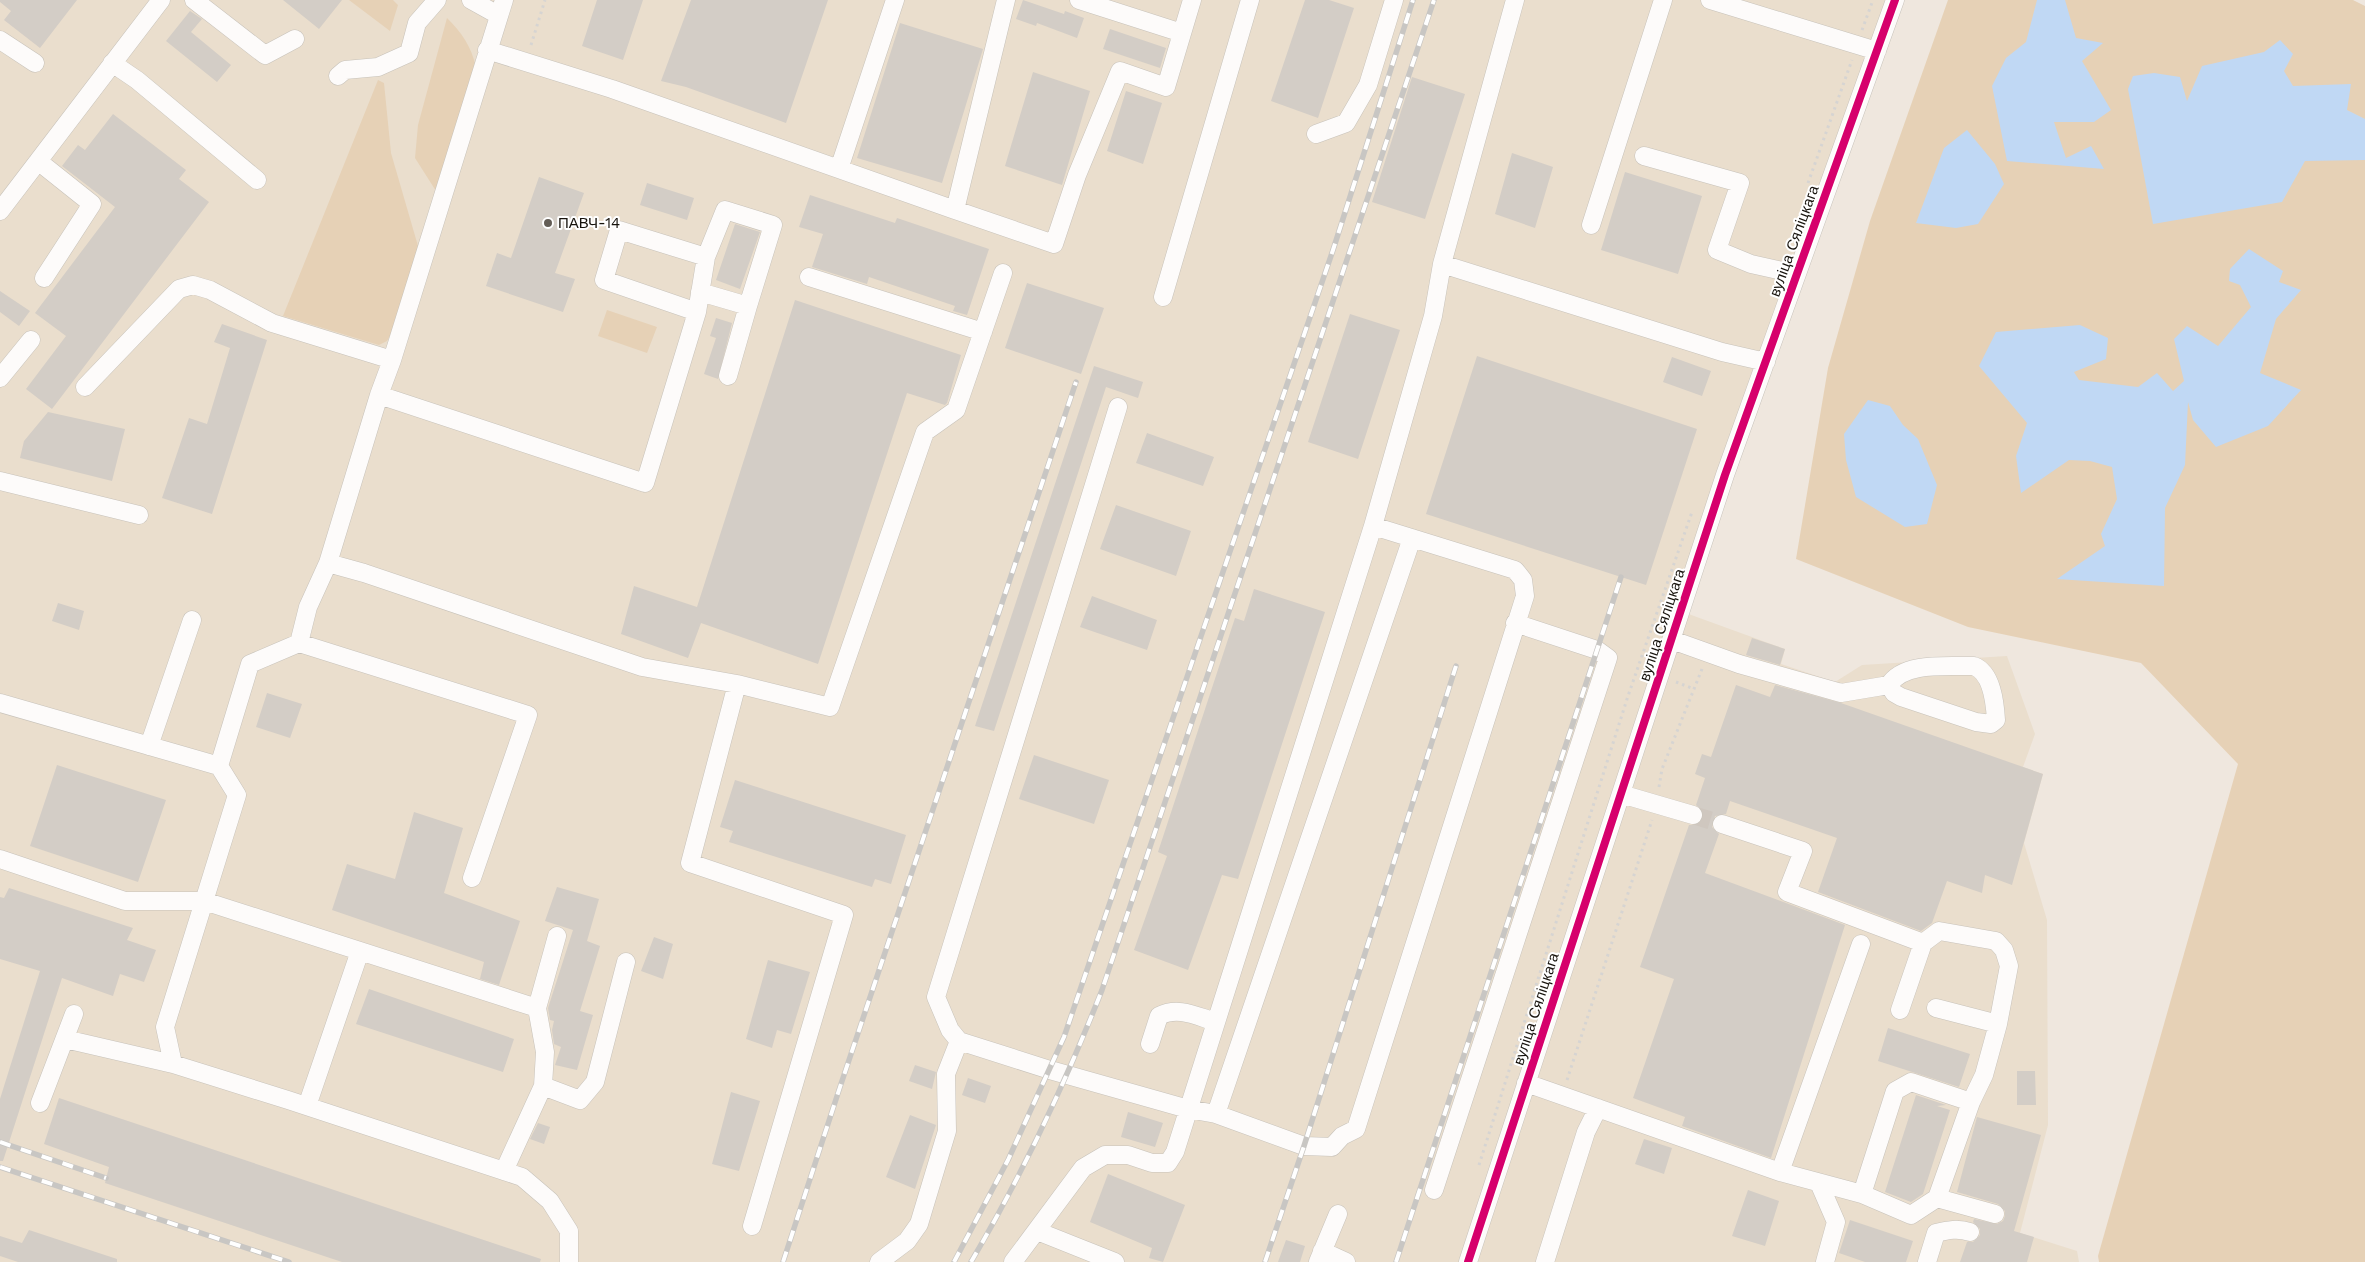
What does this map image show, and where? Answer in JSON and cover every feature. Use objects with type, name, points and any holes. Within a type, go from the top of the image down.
[{"type":"street","points":[[0,211],[161,0]]},
{"type":"street","points":[[194,0],[265,55],[295,39]]},
{"type":"street","points":[[338,76],[345,70],[378,67],[408,53],[417,23],[437,0]]},
{"type":"street","points":[[299,643],[308,608],[328,563],[378,395],[392,360],[501,8],[471,0]]},
{"type":"street","points":[[839,170],[895,0]]},
{"type":"street","points":[[954,210],[1006,0]]},
{"type":"street","points":[[1079,0],[1182,33]]},
{"type":"street","points":[[487,50],[612,89],[1054,244],[1077,175],[1120,70],[1166,87],[1192,0]]},
{"type":"street","points":[[1163,298],[1250,0]]},
{"type":"street","points":[[1316,134],[1346,123],[1368,85],[1394,0]]},
{"type":"street","points":[[1013,1262],[1083,1168],[1105,1155],[1128,1155],[1152,1163],[1168,1163],[1175,1152],[1373,526],[1433,316],[1442,264],[1515,0]]},
{"type":"street","points":[[1590,225],[1663,0]]},
{"type":"street","points":[[1710,0],[1877,50]]},
{"type":"street","name":"вуліца Сяліцкага","points":[[1468,1262],[1726,475],[1895,0]]},
{"type":"street","points":[[0,40],[35,63]]},
{"type":"street","points":[[112,63],[137,80],[257,180]]},
{"type":"street","points":[[1644,156],[1740,183],[1718,250],[1751,264],[1778,270],[1795,279]]},
{"type":"street","points":[[38,161],[92,204],[44,278]]},
{"type":"street","points":[[378,395],[646,483],[697,312],[706,257],[725,210],[773,225],[728,376]]},
{"type":"street","points":[[697,312],[604,280],[619,230],[706,257]]},
{"type":"street","points":[[1442,264],[1722,352],[1766,362]]},
{"type":"street","points":[[328,563],[364,573],[642,666],[737,684],[830,707],[925,432],[956,410],[1003,273]]},
{"type":"street","points":[[809,277],[983,332]]},
{"type":"street","points":[[85,387],[179,289],[193,285],[210,290],[272,323],[392,360]]},
{"type":"street","points":[[700,292],[748,306]]},
{"type":"street","points":[[0,378],[31,340]]},
{"type":"street","points":[[1118,408],[936,997],[950,1030],[959,1041],[1050,1070],[1188,1109],[1216,1114],[1304,1146],[1332,1146],[1342,1136],[1356,1129],[1525,596],[1523,580],[1515,570],[1373,526]]},
{"type":"street","points":[[0,481],[139,515]]},
{"type":"street","points":[[1216,1114],[1412,538]]},
{"type":"street","points":[[149,746],[192,620]]},
{"type":"street","points":[[1434,1190],[1608,658],[1597,650],[1515,623]]},
{"type":"street","points":[[1672,640],[1756,669],[1841,693],[1889,685],[1894,677],[1910,669],[1974,666],[1982,670],[1986,676],[1996,720],[1991,724],[1976,722],[1901,697],[1894,693],[1889,685]]},
{"type":"street","points":[[219,766],[250,664],[299,643],[528,715],[472,878]]},
{"type":"street","points":[[737,684],[690,864],[844,915],[752,1226]]},
{"type":"street","points":[[0,703],[219,766],[237,795],[165,1028],[173,1064]]},
{"type":"street","points":[[1621,794],[1692,815]]},
{"type":"street","points":[[1722,824],[1802,851],[1787,892],[1923,943]]},
{"type":"street","points":[[0,859],[126,900],[204,901],[537,1008]]},
{"type":"street","points":[[1526,1083],[1780,1172],[1862,1194],[1911,1215],[1937,1198],[1971,1102],[1984,1075],[1998,1024],[2009,966],[2004,950],[1996,941],[1940,932],[1923,943],[1900,1010]]},
{"type":"street","points":[[504,1171],[543,1086],[545,1052],[537,1008],[557,936]]},
{"type":"street","points":[[1780,1172],[1861,944]]},
{"type":"street","points":[[307,1106],[360,951]]},
{"type":"street","points":[[543,1086],[580,1100],[596,1082],[626,962]]},
{"type":"street","points":[[1936,1008],[1998,1024]]},
{"type":"street","points":[[1150,1044],[1159,1016],[1166,1012],[1177,1010],[1216,1022]]},
{"type":"street","points":[[40,1103],[74,1014]]},
{"type":"street","points":[[65,1039],[173,1064],[522,1177],[550,1201],[569,1231],[570,1262]]},
{"type":"street","points":[[879,1262],[907,1241],[919,1224],[947,1131],[946,1074],[959,1041]]},
{"type":"street","points":[[1862,1194],[1895,1091],[1911,1082],[1971,1102]]},
{"type":"street","points":[[1545,1262],[1586,1132],[1598,1108]]},
{"type":"street","points":[[1819,1182],[1836,1222],[1825,1262]]},
{"type":"street","points":[[1937,1198],[1996,1214]]},
{"type":"street","points":[[1338,1214],[1320,1257],[1346,1262]]},
{"type":"street","points":[[1927,1262],[1936,1233],[1947,1230],[1970,1232]]},
{"type":"street","points":[[1037,1231],[1115,1262]]},
{"type":"path","points":[[525,62],[545,0]]},
{"type":"path","points":[[1560,1094],[1570,1074],[1656,804],[1662,769],[1708,653]]},
{"type":"shaded area","points":[[0,0],[1889,0],[1672,608],[1785,649],[1781,664],[1835,682],[1862,665],[2007,656],[2035,734],[2023,767],[2043,774],[2024,843],[2047,920],[2048,1125],[2020,1233],[2077,1251],[2079,1262],[0,1262]]},
{"type":"shaded area","points":[[349,0],[393,0],[398,5],[390,31]]},
{"type":"shaded area","points":[[1948,0],[2353,0],[2365,6],[2365,1262],[2099,1262],[2098,1256],[2238,764],[2141,663],[1968,627],[1796,559],[1828,368],[1870,221]]},
{"type":"shaded area","points":[[447,18],[465,40],[476,67],[436,191],[415,158],[418,125]]},
{"type":"shaded area","points":[[378,80],[384,83],[391,153],[418,246],[392,332],[387,341],[379,345],[283,316]]},
{"type":"shaded area","points":[[607,310],[657,327],[647,353],[598,336]]},
{"type":"water","points":[[2037,0],[2065,0],[2076,38],[2103,43],[2082,61],[2111,110],[2094,122],[2054,122],[2066,158],[2091,146],[2104,169],[2007,161],[1992,86],[2006,58],[2026,42]]},
{"type":"water","points":[[2280,40],[2293,54],[2284,71],[2293,86],[2351,84],[2347,110],[2365,119],[2365,160],[2305,161],[2282,202],[2153,224],[2128,89],[2133,76],[2154,73],[2180,77],[2187,101],[2202,66],[2264,52]]},
{"type":"water","points":[[1967,130],[1995,164],[2004,184],[1978,224],[1956,228],[1916,223],[1944,148]]},
{"type":"water","points":[[2249,249],[2283,271],[2279,282],[2301,290],[2276,319],[2260,373],[2301,390],[2268,426],[2216,447],[2193,420],[2188,402],[2185,465],[2165,508],[2164,586],[2057,579],[2105,546],[2101,534],[2117,499],[2112,467],[2090,461],[2069,460],[2021,493],[2016,456],[2027,423],[1979,366],[1996,332],[2080,325],[2108,338],[2106,359],[2074,372],[2079,380],[2138,387],[2157,373],[2173,391],[2184,381],[2174,339],[2187,326],[2218,346],[2251,307],[2240,285],[2229,281],[2230,269]]},
{"type":"water","points":[[1868,400],[1890,406],[1903,425],[1918,439],[1937,485],[1927,524],[1905,527],[1856,497],[1846,460],[1844,434]]},
{"type":"building","points":[[0,0],[77,0],[40,48],[4,20],[11,11]]},
{"type":"building","points":[[283,0],[342,0],[319,29]]},
{"type":"building","points":[[597,0],[643,0],[623,60],[582,46]]},
{"type":"building","points":[[691,0],[828,0],[786,123],[686,87],[661,81]]},
{"type":"building","points":[[1023,0],[1064,14],[1065,11],[1084,18],[1077,38],[1037,23],[1036,26],[1016,19]]},
{"type":"building","points":[[1305,0],[1329,0],[1354,8],[1318,118],[1271,101]]},
{"type":"building","points":[[190,11],[202,19],[191,32],[231,65],[217,82],[166,41]]},
{"type":"building","points":[[900,23],[983,49],[942,183],[857,158]]},
{"type":"building","points":[[1110,29],[1166,48],[1160,68],[1103,49]]},
{"type":"building","points":[[1033,72],[1090,91],[1062,185],[1005,166]]},
{"type":"building","points":[[1412,77],[1465,94],[1425,219],[1372,202]]},
{"type":"building","points":[[1126,91],[1162,103],[1143,164],[1107,151]]},
{"type":"building","points":[[113,114],[186,170],[179,179],[209,202],[52,409],[26,389],[66,336],[35,313],[115,207],[62,166],[78,145],[85,150]]},
{"type":"building","points":[[1512,153],[1553,167],[1535,228],[1495,214]]},
{"type":"building","points":[[1625,172],[1702,196],[1678,274],[1601,250]]},
{"type":"building","name":"ПАВЧ-14","points":[[539,177],[584,193],[555,273],[575,279],[563,312],[486,286],[497,253],[511,258]]},
{"type":"building","points":[[647,183],[694,198],[687,220],[640,205]]},
{"type":"building","points":[[810,195],[895,223],[897,218],[989,249],[967,315],[953,311],[955,306],[869,277],[867,284],[812,267],[823,234],[799,227]]},
{"type":"building","points":[[735,224],[760,232],[740,289],[716,280]]},
{"type":"building","points":[[1027,283],[1104,308],[1081,374],[1005,348]]},
{"type":"building","points":[[0,291],[30,311],[19,326],[0,312]]},
{"type":"building","points":[[795,300],[961,355],[945,405],[907,393],[818,664],[701,623],[688,658],[621,634],[634,586],[697,607]]},
{"type":"building","points":[[1350,314],[1400,330],[1358,459],[1308,442]]},
{"type":"building","points":[[716,318],[732,323],[718,379],[704,374],[716,338],[710,336]]},
{"type":"building","points":[[222,324],[267,340],[212,514],[162,498],[189,418],[207,424],[230,348],[214,342]]},
{"type":"building","points":[[1477,356],[1697,429],[1646,585],[1426,514]]},
{"type":"building","points":[[1672,357],[1711,371],[1702,396],[1663,382]]},
{"type":"building","points":[[1094,366],[1143,382],[1138,398],[1106,387],[994,731],[975,726]]},
{"type":"building","points":[[48,412],[125,429],[112,481],[20,458],[24,441]]},
{"type":"building","points":[[1147,433],[1214,457],[1203,486],[1136,463]]},
{"type":"building","points":[[1116,505],[1191,531],[1176,576],[1100,549]]},
{"type":"building","points":[[1254,589],[1325,612],[1238,879],[1222,875],[1188,970],[1134,950],[1167,856],[1158,852],[1235,618],[1244,621]]},
{"type":"building","points":[[1092,596],[1157,620],[1147,650],[1080,627]]},
{"type":"building","points":[[58,603],[84,611],[79,630],[52,621]]},
{"type":"building","points":[[1752,638],[1785,649],[1780,665],[1746,655]]},
{"type":"building","points":[[1736,685],[1770,697],[1775,685],[1841,703],[2043,774],[2012,885],[1985,875],[1982,893],[1947,881],[1932,923],[1921,931],[1818,892],[1837,838],[1730,801],[1726,814],[1715,816],[1712,827],[1719,834],[1705,873],[1845,925],[1771,1158],[1682,1126],[1685,1117],[1633,1098],[1674,979],[1640,967],[1689,825],[1696,825],[1703,818],[1703,812],[1696,805],[1705,778],[1695,774],[1702,754],[1711,757]]},
{"type":"building","points":[[267,693],[302,704],[290,738],[256,727]]},
{"type":"building","points":[[1034,755],[1109,780],[1094,824],[1019,799]]},
{"type":"building","points":[[57,765],[166,800],[138,882],[30,846]]},
{"type":"building","points":[[735,780],[906,835],[891,884],[875,879],[872,887],[729,842],[733,831],[720,827]]},
{"type":"building","points":[[414,812],[463,828],[444,893],[520,921],[499,985],[480,979],[484,962],[332,910],[347,864],[395,879]]},
{"type":"building","points":[[557,887],[599,899],[587,941],[600,946],[580,1011],[593,1015],[577,1070],[555,1065],[561,1047],[554,1044],[552,1030],[554,1021],[550,1020],[548,1008],[573,930],[545,921]]},
{"type":"building","points":[[9,888],[133,928],[127,940],[156,950],[144,982],[120,974],[113,996],[62,978],[3,1161],[0,1161],[0,1099],[40,971],[0,959],[0,897],[4,898]]},
{"type":"building","points":[[654,937],[673,944],[663,979],[641,971]]},
{"type":"building","points":[[768,960],[810,972],[791,1034],[777,1030],[772,1048],[746,1039]]},
{"type":"building","points":[[369,989],[514,1039],[503,1072],[356,1024]]},
{"type":"building","points":[[1888,1028],[1970,1054],[1959,1087],[1878,1061]]},
{"type":"building","points":[[915,1065],[936,1072],[932,1089],[909,1081]]},
{"type":"building","points":[[2017,1071],[2035,1071],[2036,1105],[2017,1105]]},
{"type":"building","points":[[968,1078],[991,1086],[985,1103],[962,1095]]},
{"type":"building","points":[[731,1092],[760,1101],[739,1171],[712,1164]]},
{"type":"building","points":[[1916,1095],[1946,1105],[1937,1106],[1950,1110],[1923,1194],[1911,1202],[1885,1192]]},
{"type":"building","points":[[59,1098],[541,1259],[540,1262],[342,1262],[105,1183],[109,1167],[44,1144]]},
{"type":"building","points":[[1128,1112],[1163,1123],[1155,1147],[1121,1137]]},
{"type":"building","points":[[910,1115],[936,1125],[915,1189],[886,1177]]},
{"type":"building","points":[[1977,1117],[2041,1135],[2014,1231],[2034,1237],[2027,1262],[1960,1262],[1967,1242],[1973,1242],[1980,1235],[1980,1229],[1973,1222],[1974,1219],[1997,1224],[2003,1221],[2005,1216],[2005,1211],[1998,1204],[1957,1192]]},
{"type":"building","points":[[538,1123],[550,1127],[544,1144],[530,1139]]},
{"type":"building","points":[[1644,1139],[1672,1148],[1664,1174],[1635,1164]]},
{"type":"building","points":[[1108,1174],[1185,1205],[1163,1262],[1149,1258],[1152,1248],[1090,1222]]},
{"type":"building","points":[[1748,1190],[1779,1201],[1765,1246],[1732,1236]]},
{"type":"building","points":[[1850,1220],[1913,1241],[1906,1262],[1865,1262],[1839,1253]]},
{"type":"building","points":[[29,1230],[117,1259],[117,1262],[18,1262],[0,1256],[0,1236],[22,1243]]},
{"type":"building","points":[[1286,1240],[1305,1246],[1300,1262],[1278,1262]]},
{"type":"tunnel","points":[[1693,815],[1722,824]]},
{"type":"railway","points":[[954,1262],[1008,1160],[1064,1037],[1333,250],[1413,0]]},
{"type":"railway","points":[[971,1262],[1008,1196],[1042,1129],[1102,990],[1434,0]]},
{"type":"railway","points":[[783,1262],[1076,382]]},
{"type":"railway","points":[[1396,1262],[1621,577]]},
{"type":"railway","points":[[1265,1262],[1304,1146],[1456,666]]},
{"type":"railway","points":[[0,1142],[106,1178]]},
{"type":"railway","points":[[0,1167],[289,1262]]},
{"type":"cycle path","points":[[1468,1262],[1725,475],[1895,0]]},
{"type":"place","name":"ПАВЧ-14","points":[[548,223]]}]
